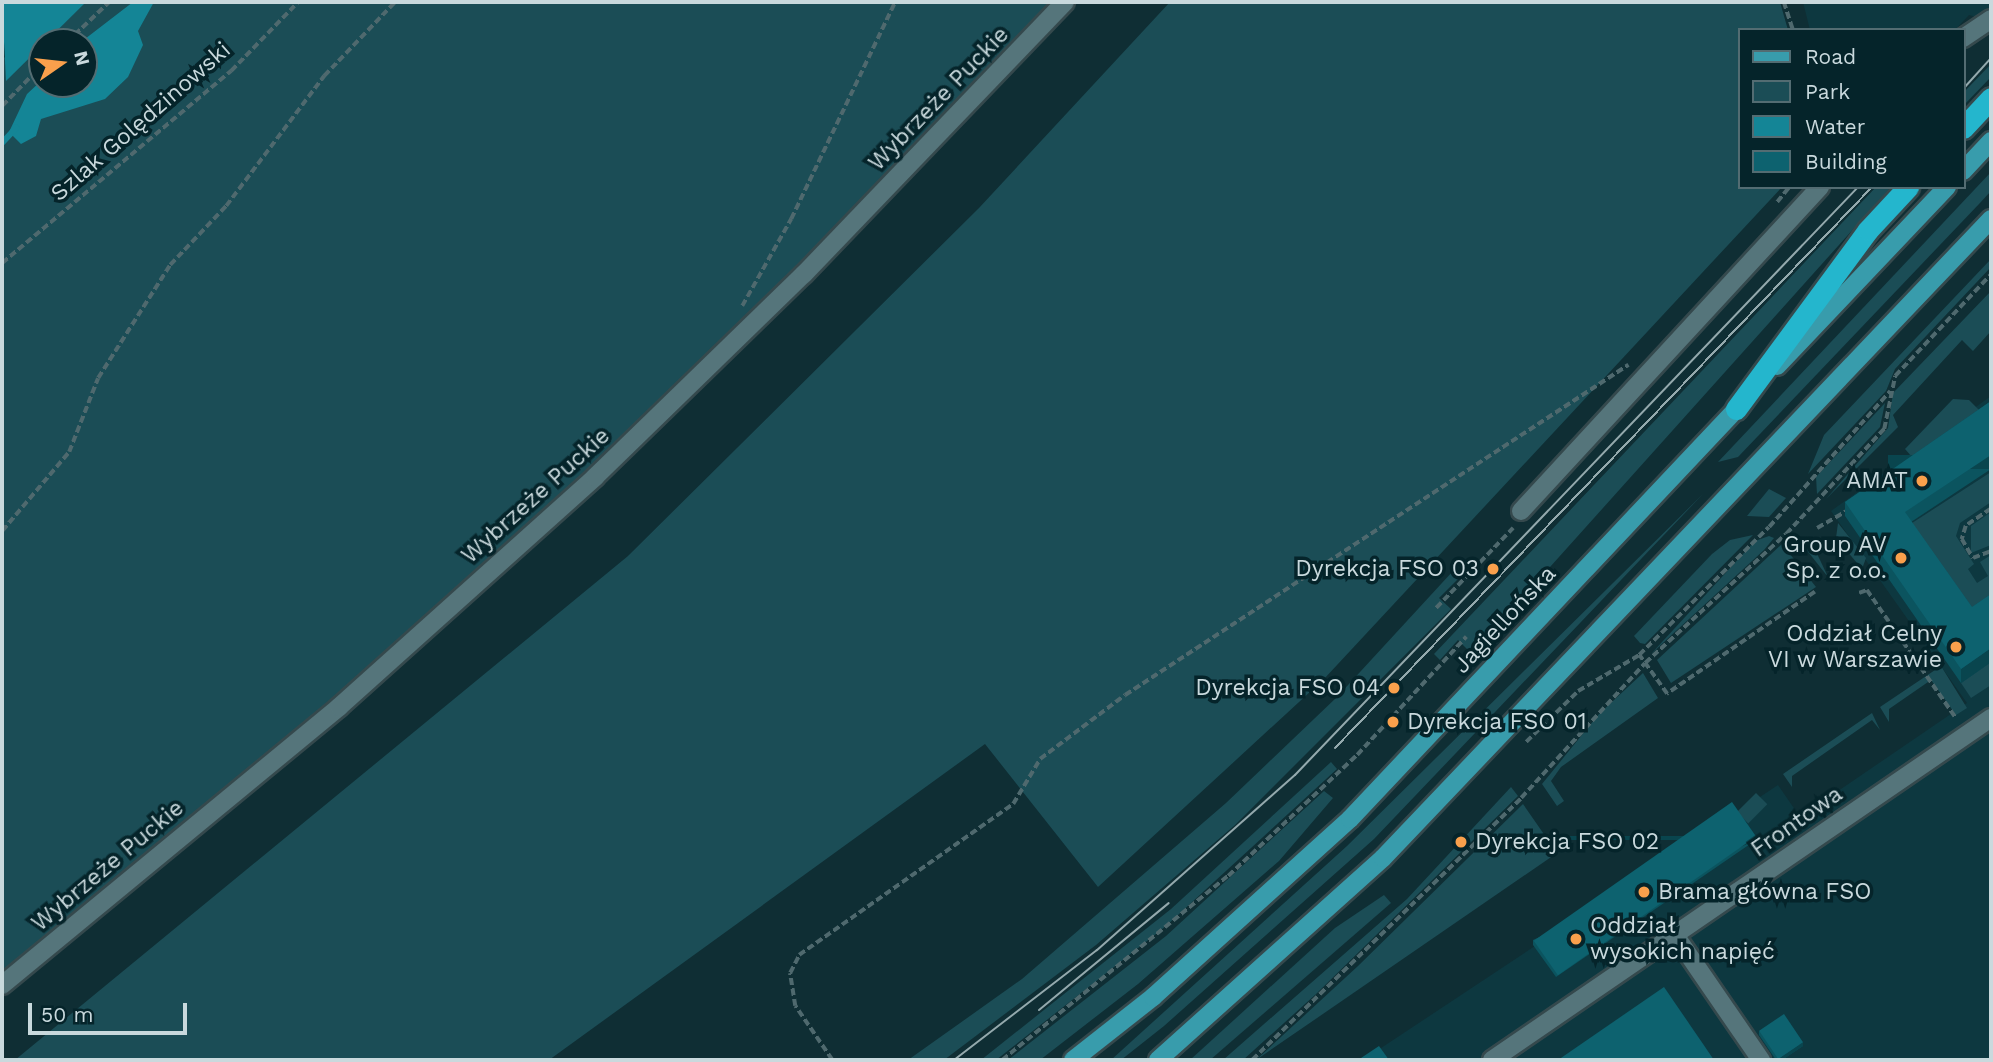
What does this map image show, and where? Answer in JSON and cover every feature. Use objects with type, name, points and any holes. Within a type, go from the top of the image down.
[{"type":"highway","points":[[1966,125],[1991,99]]},
{"type":"highway","points":[[1736,409],[1868,230],[1906,189]]},
{"type":"main road","points":[[1965,169],[1991,141]]},
{"type":"main road","name":"Jagiellońska","points":[[1073,1060],[1153,997],[1350,819],[1945,189]]},
{"type":"main road","points":[[1158,1060],[1383,858],[1991,219]]},
{"type":"lane","name":"Wybrzeże Puckie","points":[[2,985],[339,707],[595,477],[804,274],[1065,2]]},
{"type":"lane","points":[[1965,37],[1991,19]]},
{"type":"lane","points":[[1521,510],[1818,189]]},
{"type":"lane","name":"Frontowa","points":[[1492,1060],[1991,718]]},
{"type":"lane","points":[[1675,935],[1761,1060]]},
{"type":"path","points":[[82,28],[109,2]]},
{"type":"path","name":"Szlak Golędzinowski","points":[[2,263],[231,71],[298,2]]},
{"type":"path","points":[[2,531],[69,452],[98,378],[170,265],[226,206],[324,76],[395,2]]},
{"type":"path","points":[[737,314],[791,219],[895,2]]},
{"type":"path","points":[[1784,2],[1792,28]]},
{"type":"path","points":[[2,106],[28,79]]},
{"type":"path","points":[[1773,208],[1787,189]]},
{"type":"path","points":[[1252,1060],[1512,807],[1645,663],[1786,534],[1884,429],[1895,376],[1991,274]]},
{"type":"path","points":[[832,1060],[791,991],[800,955],[1013,804],[1040,759],[1125,695],[1631,362]]},
{"type":"path","points":[[1526,742],[1578,691],[1639,655],[1769,527],[1891,390]]},
{"type":"path","points":[[1817,528],[1852,508]]},
{"type":"path","points":[[1991,509],[1966,526],[1962,539],[1973,558],[1991,551]]},
{"type":"path","points":[[1436,608],[1492,555],[1521,510]]},
{"type":"path","points":[[1859,593],[1867,590],[1967,734]]},
{"type":"path","points":[[1639,655],[1667,694],[1815,592]]},
{"type":"path","points":[[1002,1060],[1218,885],[1357,755],[1466,637]]},
{"type":"shaded area","points":[[1803,2],[1991,2],[1991,8],[1981,18],[1969,15],[1957,28],[1810,28]]},
{"type":"shaded area","points":[[1991,396],[1991,1060],[1363,1060],[1778,785],[1800,817],[1967,703],[1831,511]]},
{"type":"green space","points":[[59,2],[1050,2],[800,267],[612,451],[402,640],[2,973],[2,60],[28,34],[28,98],[98,98],[98,74],[103,71],[98,63],[98,28],[33,28]]},
{"type":"green space","points":[[1170,2],[1780,2],[1787,28],[1738,28],[1738,189],[1780,189],[1324,679],[1098,887],[985,744],[549,1060],[15,1060],[628,556],[979,208]]},
{"type":"green space","points":[[1991,64],[1991,77],[1965,104],[1965,91]]},
{"type":"green space","points":[[1991,172],[1991,191],[1979,204],[1738,457],[1718,462]]},
{"type":"green space","points":[[1874,189],[1889,189],[1472,654],[1458,640],[1440,660],[1434,654]]},
{"type":"green space","points":[[1991,259],[1991,267],[1895,369],[1886,391],[1808,474],[1824,435]]},
{"type":"green space","points":[[1991,291],[1991,331],[1973,351],[1962,340],[1893,415],[1898,427],[1826,499],[1888,428],[1893,393]]},
{"type":"green space","points":[[1953,399],[1969,400],[1980,411],[1912,457],[1905,449]]},
{"type":"green space","points":[[1885,403],[1880,427],[1817,494],[1816,477]]},
{"type":"green space","points":[[1991,472],[1991,502],[1960,523],[1956,536],[1974,564],[1968,569],[1977,583],[1988,576],[1980,562],[1991,555],[1991,595],[1968,611],[1909,525]]},
{"type":"green space","points":[[1769,489],[1786,498],[1769,517],[1747,516]]},
{"type":"green space","points":[[1703,494],[1374,839],[1164,1026],[1121,1060],[1111,1060],[1347,846]]},
{"type":"green space","points":[[1991,512],[1991,545],[1971,553],[1971,526]]},
{"type":"green space","points":[[1838,523],[1866,558],[1862,569],[1836,538]]},
{"type":"green space","points":[[1753,535],[1645,644],[1640,643],[1634,636],[1712,554],[1730,540]]},
{"type":"green space","points":[[1769,536],[1774,538],[1764,550],[1651,654],[1755,541]]},
{"type":"green space","points":[[1806,542],[1812,543],[1828,577],[1805,548]]},
{"type":"green space","points":[[1782,544],[1816,587],[1671,683],[1657,660]]},
{"type":"green space","points":[[1453,571],[1459,578],[1439,598],[1451,609],[1235,825],[1096,945],[944,1060],[908,1060],[1022,979],[1226,803],[1337,697]]},
{"type":"green space","points":[[1991,662],[1991,685],[1971,698],[1961,683]]},
{"type":"green space","points":[[1941,666],[1967,708],[1956,715],[1931,680],[1889,709],[1889,722],[1880,707]]},
{"type":"green space","points":[[1643,673],[1658,698],[1561,767],[1551,781],[1564,801],[1557,806],[1542,784],[1599,714]]},
{"type":"green space","points":[[1872,713],[1880,730],[1872,720],[1792,776],[1792,787],[1783,774]]},
{"type":"green space","points":[[1331,762],[1337,769],[1166,926],[996,1060],[981,1060],[1171,909]]},
{"type":"green space","points":[[1511,787],[1518,796],[1315,995],[1243,1060],[1223,1060],[1407,899]]},
{"type":"green space","points":[[1324,791],[1333,798],[1279,861],[1138,984],[1040,1060],[1008,1060],[1166,936]]},
{"type":"green space","points":[[1756,793],[1767,804],[1748,823],[1737,812]]},
{"type":"green space","points":[[1523,804],[1557,853],[1256,1060],[1358,966]]},
{"type":"green space","points":[[1384,895],[1391,903],[1210,1060],[1190,1060],[1335,928]]},
{"type":"water","points":[[2,2],[86,2],[60,28],[28,28],[28,59],[6,81]]},
{"type":"water","points":[[133,2],[154,2],[138,31],[143,45],[128,77],[105,99],[41,119],[36,136],[21,144],[9,132],[28,93],[28,98],[98,98],[98,29]]},
{"type":"building","points":[[1991,401],[1991,455],[1905,512],[1972,607],[1991,594],[1991,648],[1961,669],[1845,502]]},
{"type":"building","points":[[1732,802],[1756,836],[1558,975],[1534,941]]},
{"type":"building","points":[[1664,987],[1714,1060],[1558,1060]]},
{"type":"building","points":[[1784,1014],[1803,1042],[1778,1059],[1759,1031]]},
{"type":"building","points":[[1379,1046],[1389,1060],[1358,1060]]},
{"type":"waterway","points":[[2,143],[16,128]]},
{"type":"tram line","points":[[1965,87],[1991,58]]},
{"type":"tram line","points":[[954,1060],[1097,950],[1295,775],[1856,189]]},
{"type":"tram line","points":[[1335,748],[1870,189]]},
{"type":"tram line","points":[[1039,1010],[1169,903]]},
{"type":"place","name":"AMAT","points":[[1922,481]]},
{"type":"place","name":"Group AV Sp. z o.o.","points":[[1901,558]]},
{"type":"place","name":"Dyrekcja FSO 03","points":[[1493,569]]},
{"type":"place","name":"Oddział Celny VI w Warszawie","points":[[1956,647]]},
{"type":"place","name":"Dyrekcja FSO 04","points":[[1394,688]]},
{"type":"place","name":"Dyrekcja FSO 01","points":[[1393,722]]},
{"type":"place","name":"Dyrekcja FSO 02","points":[[1461,842]]},
{"type":"place","name":"Brama główna FSO","points":[[1644,892]]},
{"type":"place","name":"Oddział wysokich napięć","points":[[1576,939]]}]
